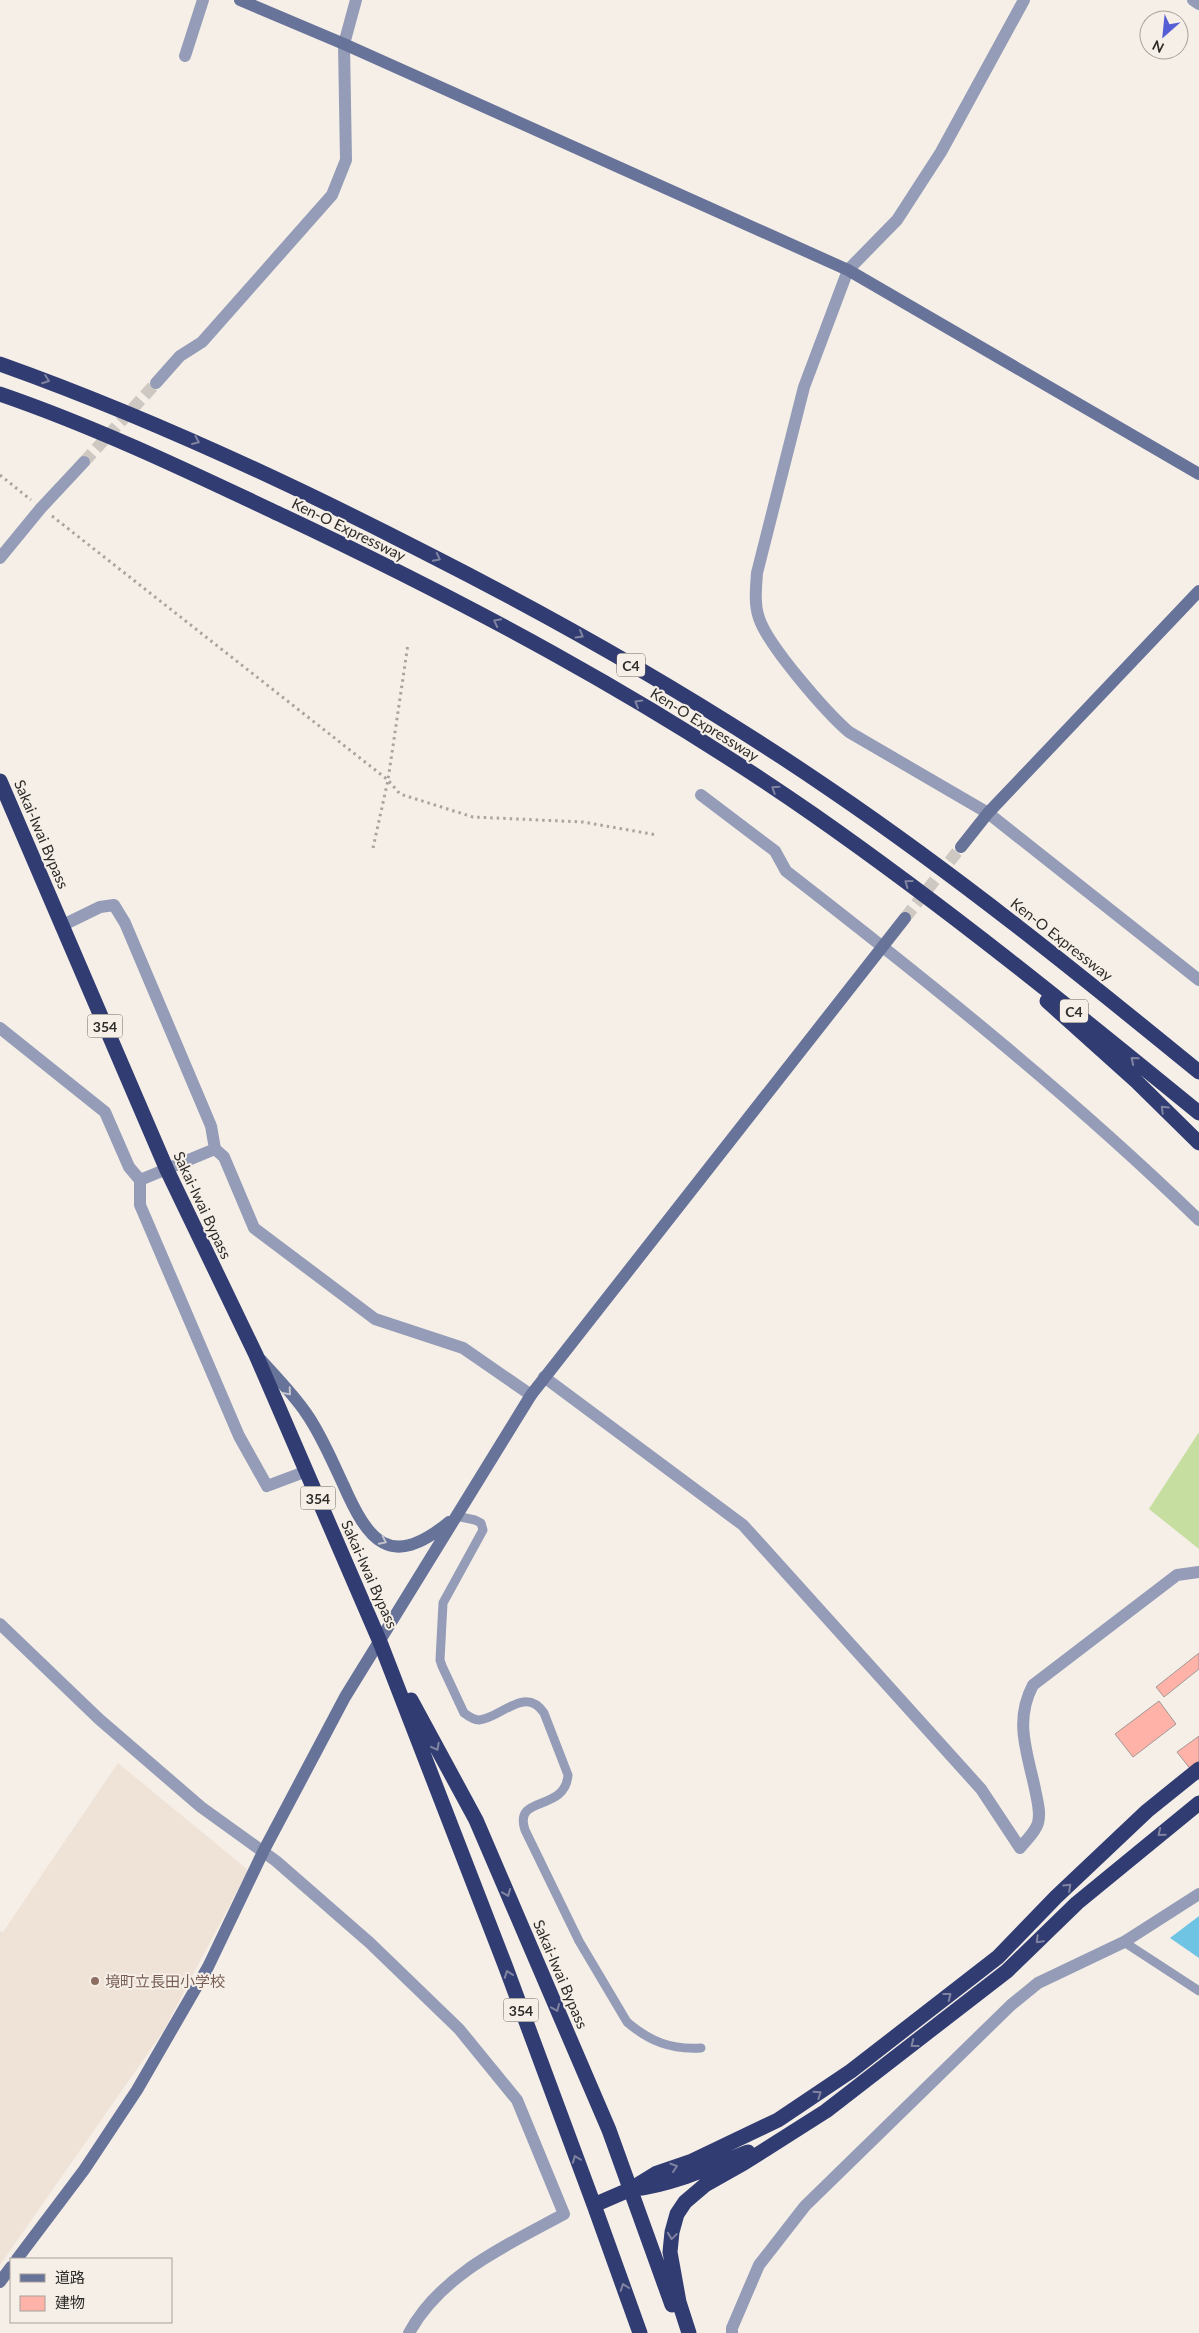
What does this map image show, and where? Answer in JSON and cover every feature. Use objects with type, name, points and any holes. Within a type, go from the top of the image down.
[{"type":"highway","name":"Ken-O Expressway","points":[[0,364],[197,441],[336,506],[523,602],[685,696],[830,790],[964,885],[1100,991],[1199,1072]]},
{"type":"highway","name":"Ken-O Expressway","points":[[0,394],[39,408],[182,468],[322,534],[510,629],[670,721],[812,813],[948,911],[1081,1016],[1199,1113]]},
{"type":"highway","name":"Sakai-Iwai Bypass","points":[[0,780],[167,1170],[256,1355],[380,1642],[594,2205],[640,2333]]},
{"type":"highway","points":[[948,911],[1136,1081],[1199,1143]]},
{"type":"highway","name":"Sakai-Iwai Bypass","points":[[380,1642],[476,1820],[609,2130],[682,2333]]},
{"type":"highway","points":[[594,2205],[631,2189],[657,2173],[692,2161],[778,2120],[851,2071],[998,1957],[1056,1897],[1147,1812],[1199,1770]]},
{"type":"highway","points":[[688,2333],[679,2302],[670,2252],[672,2232],[677,2214],[685,2202],[705,2184],[744,2163],[826,2111],[1007,1971],[1077,1902],[1199,1802]]},
{"type":"highway","points":[[631,2189],[661,2186],[674,2182],[782,2138]]},
{"type":"street","points":[[185,56],[203,0]]},
{"type":"street","points":[[240,0],[344,44],[848,270],[1199,474]]},
{"type":"street","points":[[156,382],[180,356],[202,342],[332,195],[346,160],[344,44],[356,0]]},
{"type":"street","points":[[1024,0],[940,152],[897,220],[848,270],[804,387],[757,573],[756,598],[758,618],[773,643],[834,719],[850,732],[988,813],[1199,980]]},
{"type":"street","points":[[1193,0],[1199,4]]},
{"type":"street","points":[[0,558],[84,462]]},
{"type":"street","points":[[962,847],[988,813],[1199,591]]},
{"type":"street","points":[[701,795],[775,851],[786,871],[883,946],[1028,1063],[1129,1152],[1199,1220]]},
{"type":"street","points":[[62,926],[100,907],[114,905],[125,922],[212,1126],[215,1149],[224,1157],[228,1164],[254,1228],[375,1319],[463,1348],[531,1395]]},
{"type":"street","points":[[18,2258],[84,2170],[136,2090],[208,1967],[264,1850],[345,1697],[531,1395],[905,918]]},
{"type":"street","points":[[0,1028],[105,1112],[129,1167],[140,1180],[140,1205],[239,1436],[268,1486],[307,1471]]},
{"type":"street","points":[[140,1180],[215,1149]]},
{"type":"street","points":[[256,1355],[306,1413],[327,1452],[356,1515],[366,1530],[377,1539],[393,1546],[406,1546],[435,1534],[456,1516]]},
{"type":"street","points":[[544,1377],[743,1525],[981,1789],[1020,1848],[1034,1831],[1038,1822],[1038,1806],[1022,1728],[1024,1701],[1033,1685],[1177,1574],[1199,1572]]},
{"type":"street","points":[[0,1624],[99,1719],[201,1807],[264,1850],[370,1943],[459,2029],[517,2100],[564,2214],[473,2264],[438,2295],[409,2333]]},
{"type":"street","points":[[732,2333],[732,2328],[759,2265],[805,2206],[1011,2005],[1038,1983],[1124,1942],[1199,1894]]},
{"type":"street","points":[[0,2282],[10,2268]]},
{"type":"lane","points":[[456,1516],[476,1520],[481,1523],[483,1530],[442,1603],[440,1660],[442,1666],[464,1713],[470,1718],[479,1720],[516,1703],[529,1702],[538,1705],[544,1713],[568,1775],[568,1783],[558,1797],[530,1808],[524,1814],[523,1824],[525,1830],[579,1941],[627,2022],[659,2044],[683,2048],[701,2048]]},
{"type":"lane","points":[[1124,1942],[1199,1990]]},
{"type":"path","points":[[0,476],[388,780],[400,794],[473,817],[583,822],[657,835]]},
{"type":"path","points":[[373,848],[388,780],[408,644]]},
{"type":"shaded area","name":"境町立長田小学校","points":[[118,1763],[248,1870],[164,2030],[0,2265],[0,1931],[3,1932]]},
{"type":"green space","points":[[1199,1432],[1199,1549],[1149,1509]]},
{"type":"water","points":[[1199,1916],[1199,1958],[1170,1938]]},
{"type":"building","points":[[1199,1653],[1199,1669],[1164,1697],[1156,1687]]},
{"type":"building","points":[[1159,1701],[1176,1724],[1133,1757],[1115,1734]]},
{"type":"building","points":[[1199,1736],[1199,1780],[1177,1752]]},
{"type":"tunnel","points":[[84,462],[156,383]]},
{"type":"tunnel","points":[[905,918],[961,847]]},
{"type":"place","name":"境町立長田小学校","points":[[95,1981]]}]
